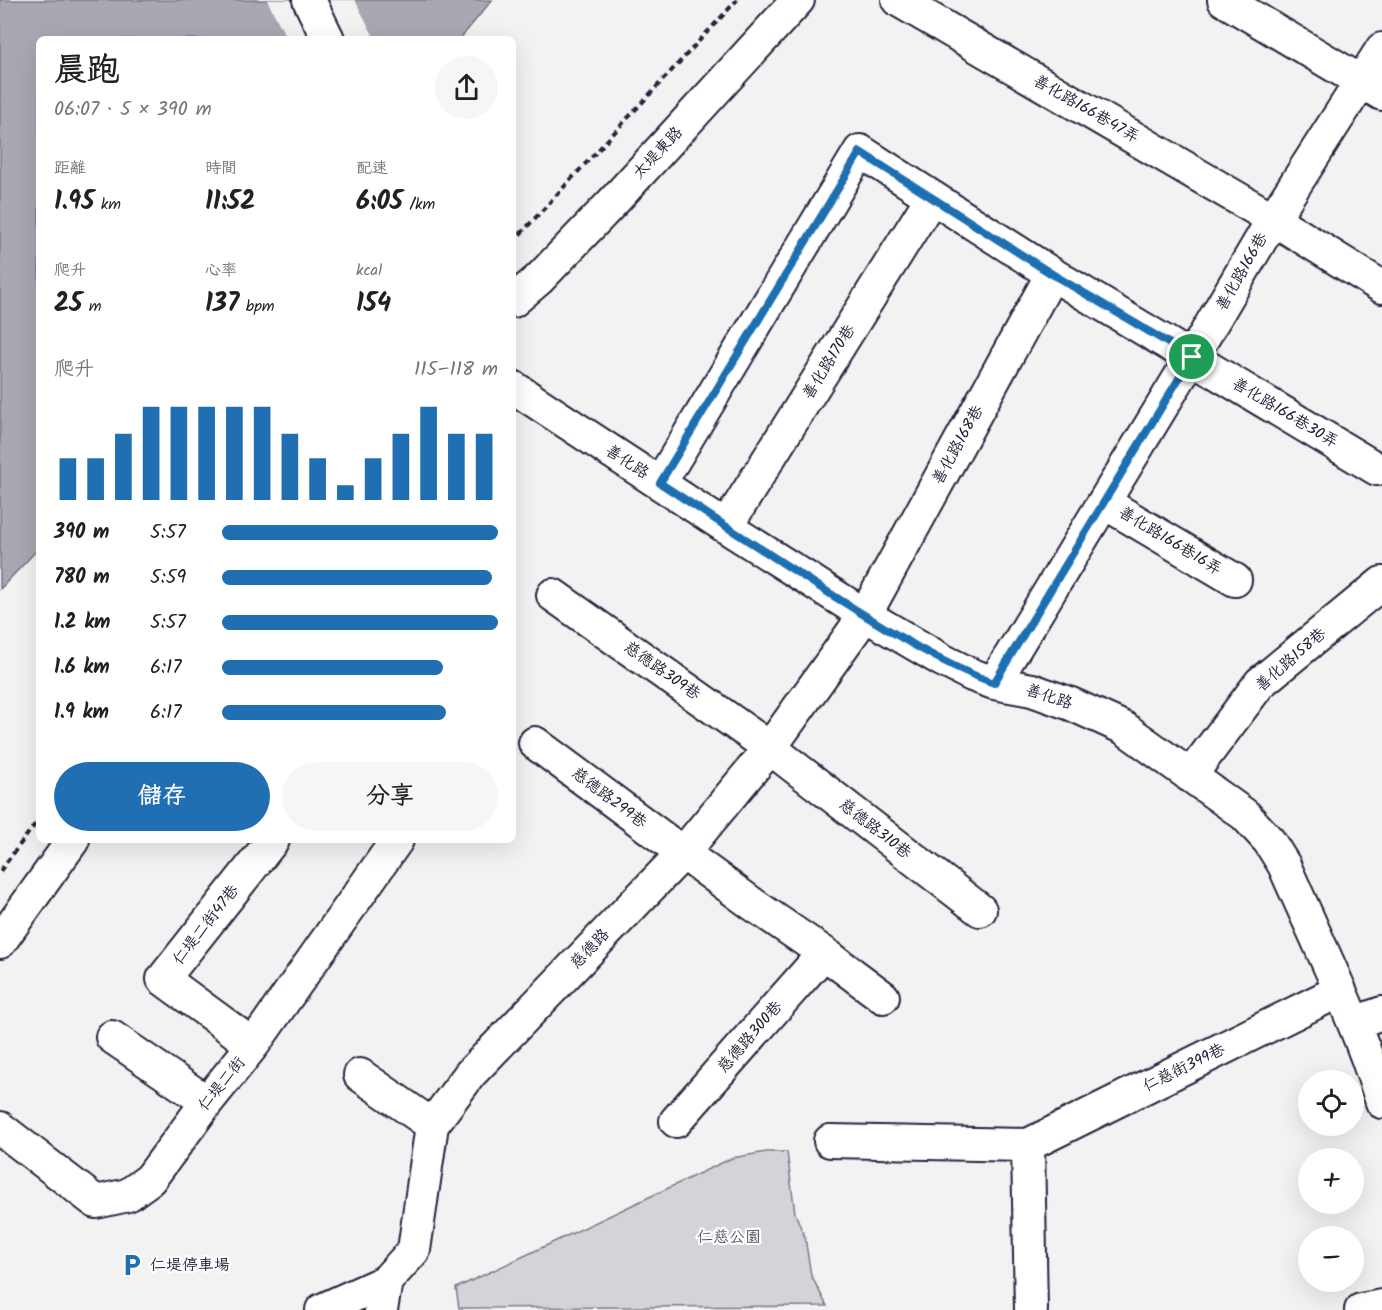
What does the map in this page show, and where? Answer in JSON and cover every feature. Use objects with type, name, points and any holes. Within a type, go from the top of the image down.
[{"type":"street","points":[[309,0],[327,36]]},
{"type":"street","name":"太堤東路","points":[[516,298],[539,279],[612,203],[798,0]]},
{"type":"street","name":"善化路166巷47弄","points":[[898,0],[1273,219],[1382,287]]},
{"type":"street","points":[[1224,0],[1372,88]]},
{"type":"street","name":"善化路166巷","points":[[994,683],[1105,503],[1273,219],[1372,88],[1382,49]]},
{"type":"street","name":"善化路166巷30弄","points":[[660,483],[860,152],[1052,274],[1377,469]]},
{"type":"street","name":"善化路170巷","points":[[726,527],[932,197]]},
{"type":"street","name":"善化路168巷","points":[[865,615],[1052,274]]},
{"type":"street","name":"善化路","points":[[516,389],[865,615],[972,675],[994,683],[1032,690],[1071,704],[1124,728],[1245,815],[1269,841],[1284,865],[1339,991],[1368,1018],[1367,1055],[1382,1102]]},
{"type":"street","name":"善化路166巷16弄","points":[[1105,503],[1235,580]]},
{"type":"street","name":"善化路158巷","points":[[1191,776],[1260,683],[1382,583]]},
{"type":"street","name":"慈德路309巷","points":[[553,595],[770,748]]},
{"type":"street","name":"慈德路","points":[[384,1296],[414,1250],[432,1125],[470,1074],[683,853],[770,748],[865,615]]},
{"type":"street","name":"慈德路299巷","points":[[535,742],[683,853]]},
{"type":"street","name":"慈德路310巷","points":[[770,748],[980,910]]},
{"type":"street","points":[[0,942],[71,843]]},
{"type":"street","name":"仁堤二街47巷","points":[[253,1046],[163,979],[271,843]]},
{"type":"street","name":"仁堤二街","points":[[0,1128],[96,1203],[128,1195],[150,1179],[207,1102],[253,1046],[395,843]]},
{"type":"street","points":[[683,853],[883,997]]},
{"type":"street","name":"慈德路300巷","points":[[676,1121],[824,953]]},
{"type":"street","name":"仁慈街399巷","points":[[830,1141],[1028,1145],[1339,991]]},
{"type":"street","points":[[112,1036],[207,1102]]},
{"type":"street","points":[[360,1075],[432,1125]]},
{"type":"street","points":[[1028,1145],[1031,1310]]},
{"type":"street","points":[[322,1310],[384,1296]]},
{"type":"street","points":[[1361,1310],[1382,1306]]},
{"type":"path","points":[[516,239],[737,0]]},
{"type":"path","points":[[0,871],[36,823]]},
{"type":"green space","name":"仁慈公園","points":[[766,1152],[787,1152],[795,1213],[805,1238],[811,1275],[827,1306],[459,1308],[456,1288],[732,1158]]},
{"type":"shaded area","points":[[0,0],[492,0],[462,36],[36,36],[36,551],[0,589]]},
{"type":"pier","points":[[267,0],[355,0],[373,36],[285,36]]},
{"type":"place","name":"仁堤停車場","points":[[132,1265]]},
{"type":"route","points":[[860,152],[1052,274],[1192,357],[994,683],[942,660],[865,615],[660,483],[860,152]]}]
